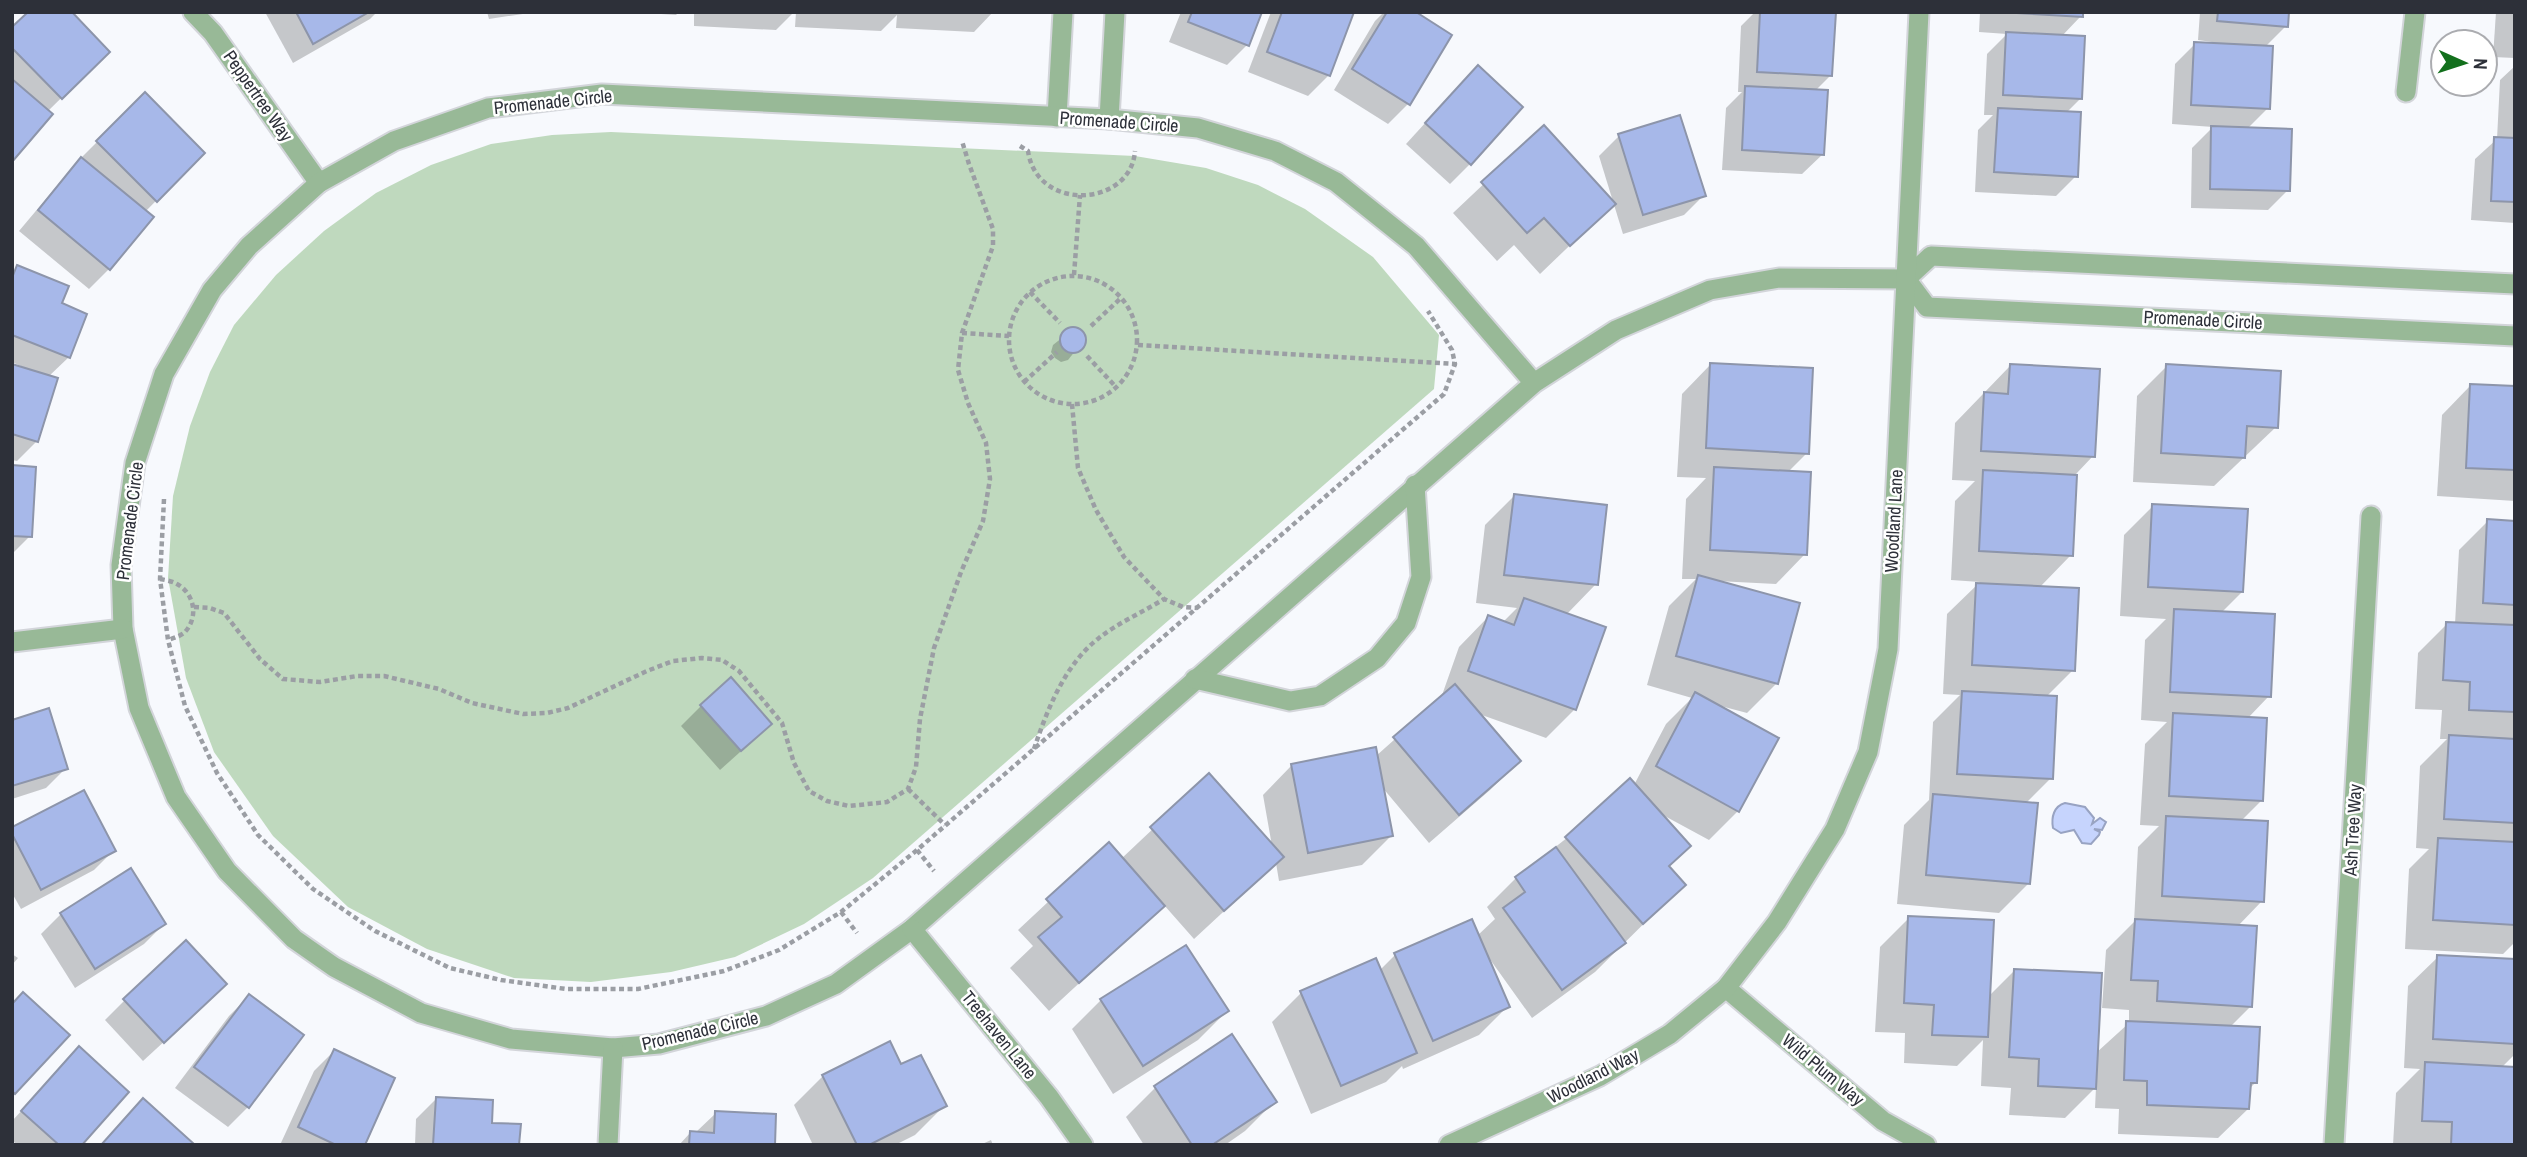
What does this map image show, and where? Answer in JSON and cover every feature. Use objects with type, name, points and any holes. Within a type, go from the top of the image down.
[{"type":"street","name":"Peppertree Way","points":[[193,12],[213,33],[319,183]]},
{"type":"street","points":[[1057,117],[1063,12]]},
{"type":"street","points":[[1109,119],[1115,12]]},
{"type":"street","name":"Woodland Lane","points":[[1726,988],[1777,922],[1835,829],[1868,752],[1888,649],[1920,12]]},
{"type":"street","points":[[2406,92],[2415,12]]},
{"type":"street","name":"Promenade Circle","points":[[1534,383],[1416,246],[1336,182],[1275,150],[1198,128],[1109,119],[602,94],[488,108],[394,141],[319,183],[249,246],[212,290],[164,374],[135,463],[121,565],[123,629],[139,708],[176,797],[227,872],[294,939],[334,967],[421,1013],[511,1039],[613,1048],[659,1044],[766,1016],[836,984],[912,929],[1534,383],[1616,330],[1710,290],[1779,278],[1906,279],[1927,307],[2515,336]]},
{"type":"street","points":[[1906,279],[1931,256],[2515,284]]},
{"type":"street","points":[[1195,678],[1290,701],[1320,696],[1377,658],[1406,623],[1421,577],[1415,485]]},
{"type":"street","name":"Ash Tree Way","points":[[2334,1145],[2371,516]]},
{"type":"street","points":[[12,642],[123,629]]},
{"type":"street","name":"Treehaven Lane","points":[[912,929],[1049,1097],[1083,1145]]},
{"type":"street","name":"Woodland Way","points":[[1449,1145],[1600,1076],[1671,1034],[1726,988]]},
{"type":"street","name":"Wild Plum Way","points":[[1726,988],[1883,1121],[1926,1145]]},
{"type":"street","points":[[608,1145],[613,1048]]},
{"type":"path","points":[[948,140],[976,141]]},
{"type":"path","points":[[194,607],[210,608],[224,613],[260,659],[283,679],[320,682],[357,676],[384,676],[439,689],[472,703],[523,714],[547,713],[568,708],[673,661],[702,657],[722,660],[739,671],[782,723],[794,763],[809,791],[827,801],[849,806],[887,802],[908,789],[916,766],[920,719],[934,648],[961,572],[983,521],[990,479],[986,443],[968,403],[958,370],[962,333],[992,246],[993,229],[962,141]]},
{"type":"path","points":[[1029,144],[1015,143],[1028,152],[1029,161],[1050,188],[1069,195],[1092,196],[1115,185],[1127,172],[1135,156],[1135,148],[1146,150]]},
{"type":"path","points":[[1074,275],[1080,195]]},
{"type":"path","points":[[1074,275],[1095,278],[1114,289],[1128,305],[1136,324],[1138,345],[1133,365],[1116,387],[1105,396],[1086,404],[1044,398],[1024,382],[1014,368],[1009,347],[1010,325],[1018,304],[1030,292],[1052,278],[1074,275]]},
{"type":"path","points":[[1030,292],[1060,323]]},
{"type":"path","points":[[1091,326],[1122,298]]},
{"type":"path","points":[[164,497],[160,579],[169,640],[185,706],[217,773],[258,835],[313,889],[375,931],[450,968],[501,980],[566,989],[638,989],[724,971],[779,950],[841,912],[1198,608],[1444,394],[1455,364],[1452,349],[1427,309]]},
{"type":"path","points":[[962,333],[1009,336]]},
{"type":"path","points":[[1138,345],[1455,364]]},
{"type":"path","points":[[1024,382],[1057,352]]},
{"type":"path","points":[[1087,356],[1116,387]]},
{"type":"path","points":[[1072,404],[1078,468],[1096,510],[1124,557],[1164,599],[1183,607],[1198,608]]},
{"type":"path","points":[[160,579],[176,583],[188,593],[194,607],[192,622],[183,635],[169,640]]},
{"type":"path","points":[[1033,749],[1048,710],[1073,667],[1098,639],[1164,599]]},
{"type":"path","points":[[908,789],[945,825]]},
{"type":"green space","points":[[611,132],[1135,156],[1206,168],[1258,185],[1305,209],[1373,257],[1439,335],[1434,389],[873,878],[804,924],[735,957],[671,972],[591,982],[514,978],[427,949],[348,907],[273,836],[214,752],[186,678],[168,578],[173,496],[190,426],[210,372],[234,325],[276,275],[324,231],[376,193],[431,165],[491,144],[552,135]]},
{"type":"water","points":[[2065,803],[2085,807],[2094,818],[2092,824],[2100,818],[2106,822],[2102,830],[2094,829],[2100,832],[2091,844],[2082,843],[2074,830],[2061,833],[2053,828],[2054,812]]},
{"type":"building","points":[[28,12],[72,12],[110,52],[62,99],[12,48],[12,27]]},
{"type":"building","points":[[296,12],[369,12],[313,44]]},
{"type":"building","points":[[1192,12],[1262,12],[1249,46],[1188,22]]},
{"type":"building","points":[[1282,12],[1354,12],[1330,76],[1267,52]]},
{"type":"building","points":[[1387,12],[1416,12],[1452,35],[1410,105],[1352,69]]},
{"type":"building","points":[[1760,12],[1836,12],[1832,76],[1757,72]]},
{"type":"building","points":[[1999,12],[2083,12],[2083,17]]},
{"type":"building","points":[[2218,12],[2289,12],[2288,27],[2217,21]]},
{"type":"building","points":[[2006,32],[2085,36],[2082,99],[2003,95]]},
{"type":"building","points":[[2194,42],[2273,46],[2270,109],[2191,105]]},
{"type":"building","points":[[1478,65],[1523,107],[1471,165],[1425,123]]},
{"type":"building","points":[[12,79],[53,114],[12,162]]},
{"type":"building","points":[[1745,86],[1828,90],[1824,155],[1742,150]]},
{"type":"building","points":[[145,92],[205,153],[157,202],[96,141]]},
{"type":"building","points":[[1998,108],[2081,112],[2078,177],[1994,172]]},
{"type":"building","points":[[1680,115],[1706,196],[1643,215],[1618,134]]},
{"type":"building","points":[[1544,125],[1616,204],[1570,246],[1544,218],[1527,233],[1481,182]]},
{"type":"building","points":[[2211,126],[2292,129],[2290,191],[2210,189]]},
{"type":"building","points":[[2494,137],[2515,138],[2515,202],[2491,201]]},
{"type":"building","points":[[81,157],[154,217],[110,270],[38,210]]},
{"type":"building","points":[[17,265],[69,286],[62,303],[87,314],[70,358],[12,335],[12,278]]},
{"type":"building","points":[[1073,327],[1082,331],[1086,340],[1082,349],[1073,353],[1064,349],[1060,340],[1064,331]]},
{"type":"building","points":[[1710,363],[1813,368],[1809,454],[1706,448]]},
{"type":"building","points":[[12,364],[58,378],[38,442],[12,434]]},
{"type":"building","points":[[2010,364],[2100,369],[2095,457],[1981,451],[1984,392],[2008,394]]},
{"type":"building","points":[[2166,364],[2281,371],[2278,428],[2247,426],[2245,458],[2161,453]]},
{"type":"building","points":[[2470,384],[2515,386],[2515,470],[2466,468]]},
{"type":"building","points":[[12,465],[36,467],[32,537],[12,536]]},
{"type":"building","points":[[1714,467],[1811,472],[1807,555],[1710,550]]},
{"type":"building","points":[[1983,470],[2077,475],[2073,556],[1979,551]]},
{"type":"building","points":[[1514,494],[1607,505],[1598,585],[1504,575]]},
{"type":"building","points":[[2152,504],[2248,509],[2243,592],[2148,587]]},
{"type":"building","points":[[2487,519],[2515,521],[2515,605],[2483,603]]},
{"type":"building","points":[[1698,575],[1800,603],[1778,684],[1676,656]]},
{"type":"building","points":[[1976,583],[2079,588],[2075,671],[1972,665]]},
{"type":"building","points":[[1524,598],[1606,627],[1576,710],[1468,671],[1488,615],[1514,625]]},
{"type":"building","points":[[2174,609],[2275,614],[2271,697],[2170,692]]},
{"type":"building","points":[[2446,622],[2515,625],[2515,712],[2469,710],[2470,682],[2443,680]]},
{"type":"building","points":[[731,677],[772,724],[741,751],[700,705]]},
{"type":"building","points":[[1455,684],[1521,761],[1459,815],[1393,737]]},
{"type":"building","points":[[1962,691],[2057,696],[2053,779],[1957,774]]},
{"type":"building","points":[[1695,692],[1779,738],[1739,812],[1656,766]]},
{"type":"building","points":[[49,708],[68,769],[12,786],[12,720]]},
{"type":"building","points":[[2173,713],[2267,718],[2263,801],[2169,796]]},
{"type":"building","points":[[2449,735],[2515,739],[2515,823],[2444,819]]},
{"type":"building","points":[[1376,747],[1393,836],[1308,853],[1291,764]]},
{"type":"building","points":[[1209,773],[1284,857],[1224,911],[1150,827]]},
{"type":"building","points":[[1630,778],[1691,846],[1669,866],[1686,885],[1643,924],[1565,837]]},
{"type":"building","points":[[84,790],[116,851],[41,890],[12,834],[12,827]]},
{"type":"building","points":[[1933,794],[2038,803],[2030,884],[1926,875]]},
{"type":"building","points":[[2166,816],[2268,821],[2264,902],[2162,896]]},
{"type":"building","points":[[2438,838],[2515,842],[2515,925],[2433,920]]},
{"type":"building","points":[[1109,842],[1165,906],[1079,983],[1038,937],[1062,917],[1046,899]]},
{"type":"building","points":[[1556,847],[1626,943],[1562,990],[1503,908],[1525,892],[1515,877]]},
{"type":"building","points":[[131,868],[166,924],[95,969],[60,913]]},
{"type":"building","points":[[1908,916],[1994,920],[1988,1037],[1932,1035],[1934,1005],[1904,1003]]},
{"type":"building","points":[[1472,919],[1510,1007],[1433,1041],[1394,953]]},
{"type":"building","points":[[2135,919],[2257,926],[2252,1007],[2157,1001],[2158,981],[2131,980]]},
{"type":"building","points":[[186,940],[227,984],[164,1043],[123,999]]},
{"type":"building","points":[[1186,945],[1229,1011],[1143,1066],[1100,999]]},
{"type":"building","points":[[2437,955],[2515,959],[2515,1044],[2433,1039]]},
{"type":"building","points":[[1376,958],[1417,1053],[1341,1086],[1300,991]]},
{"type":"building","points":[[2014,969],[2102,973],[2096,1089],[2038,1086],[2039,1059],[2009,1057]]},
{"type":"building","points":[[23,992],[70,1035],[15,1094],[12,1091],[12,1004]]},
{"type":"building","points":[[249,994],[304,1035],[249,1108],[194,1067]]},
{"type":"building","points":[[2126,1021],[2260,1027],[2257,1083],[2251,1083],[2249,1109],[2147,1105],[2147,1081],[2124,1080]]},
{"type":"building","points":[[1232,1034],[1277,1102],[1212,1145],[1192,1145],[1154,1086]]},
{"type":"building","points":[[890,1041],[901,1064],[921,1055],[947,1106],[869,1145],[857,1145],[822,1075]]},
{"type":"building","points":[[79,1046],[129,1092],[82,1145],[59,1145],[21,1111]]},
{"type":"building","points":[[334,1049],[395,1078],[365,1145],[336,1145],[298,1127]]},
{"type":"building","points":[[2425,1062],[2515,1067],[2515,1145],[2451,1145],[2452,1122],[2422,1121]]},
{"type":"building","points":[[436,1097],[493,1100],[492,1123],[521,1124],[519,1145],[433,1145]]},
{"type":"building","points":[[143,1098],[194,1144],[101,1145]]},
{"type":"building","points":[[715,1111],[776,1114],[775,1145],[689,1145],[690,1131],[714,1133]]}]
